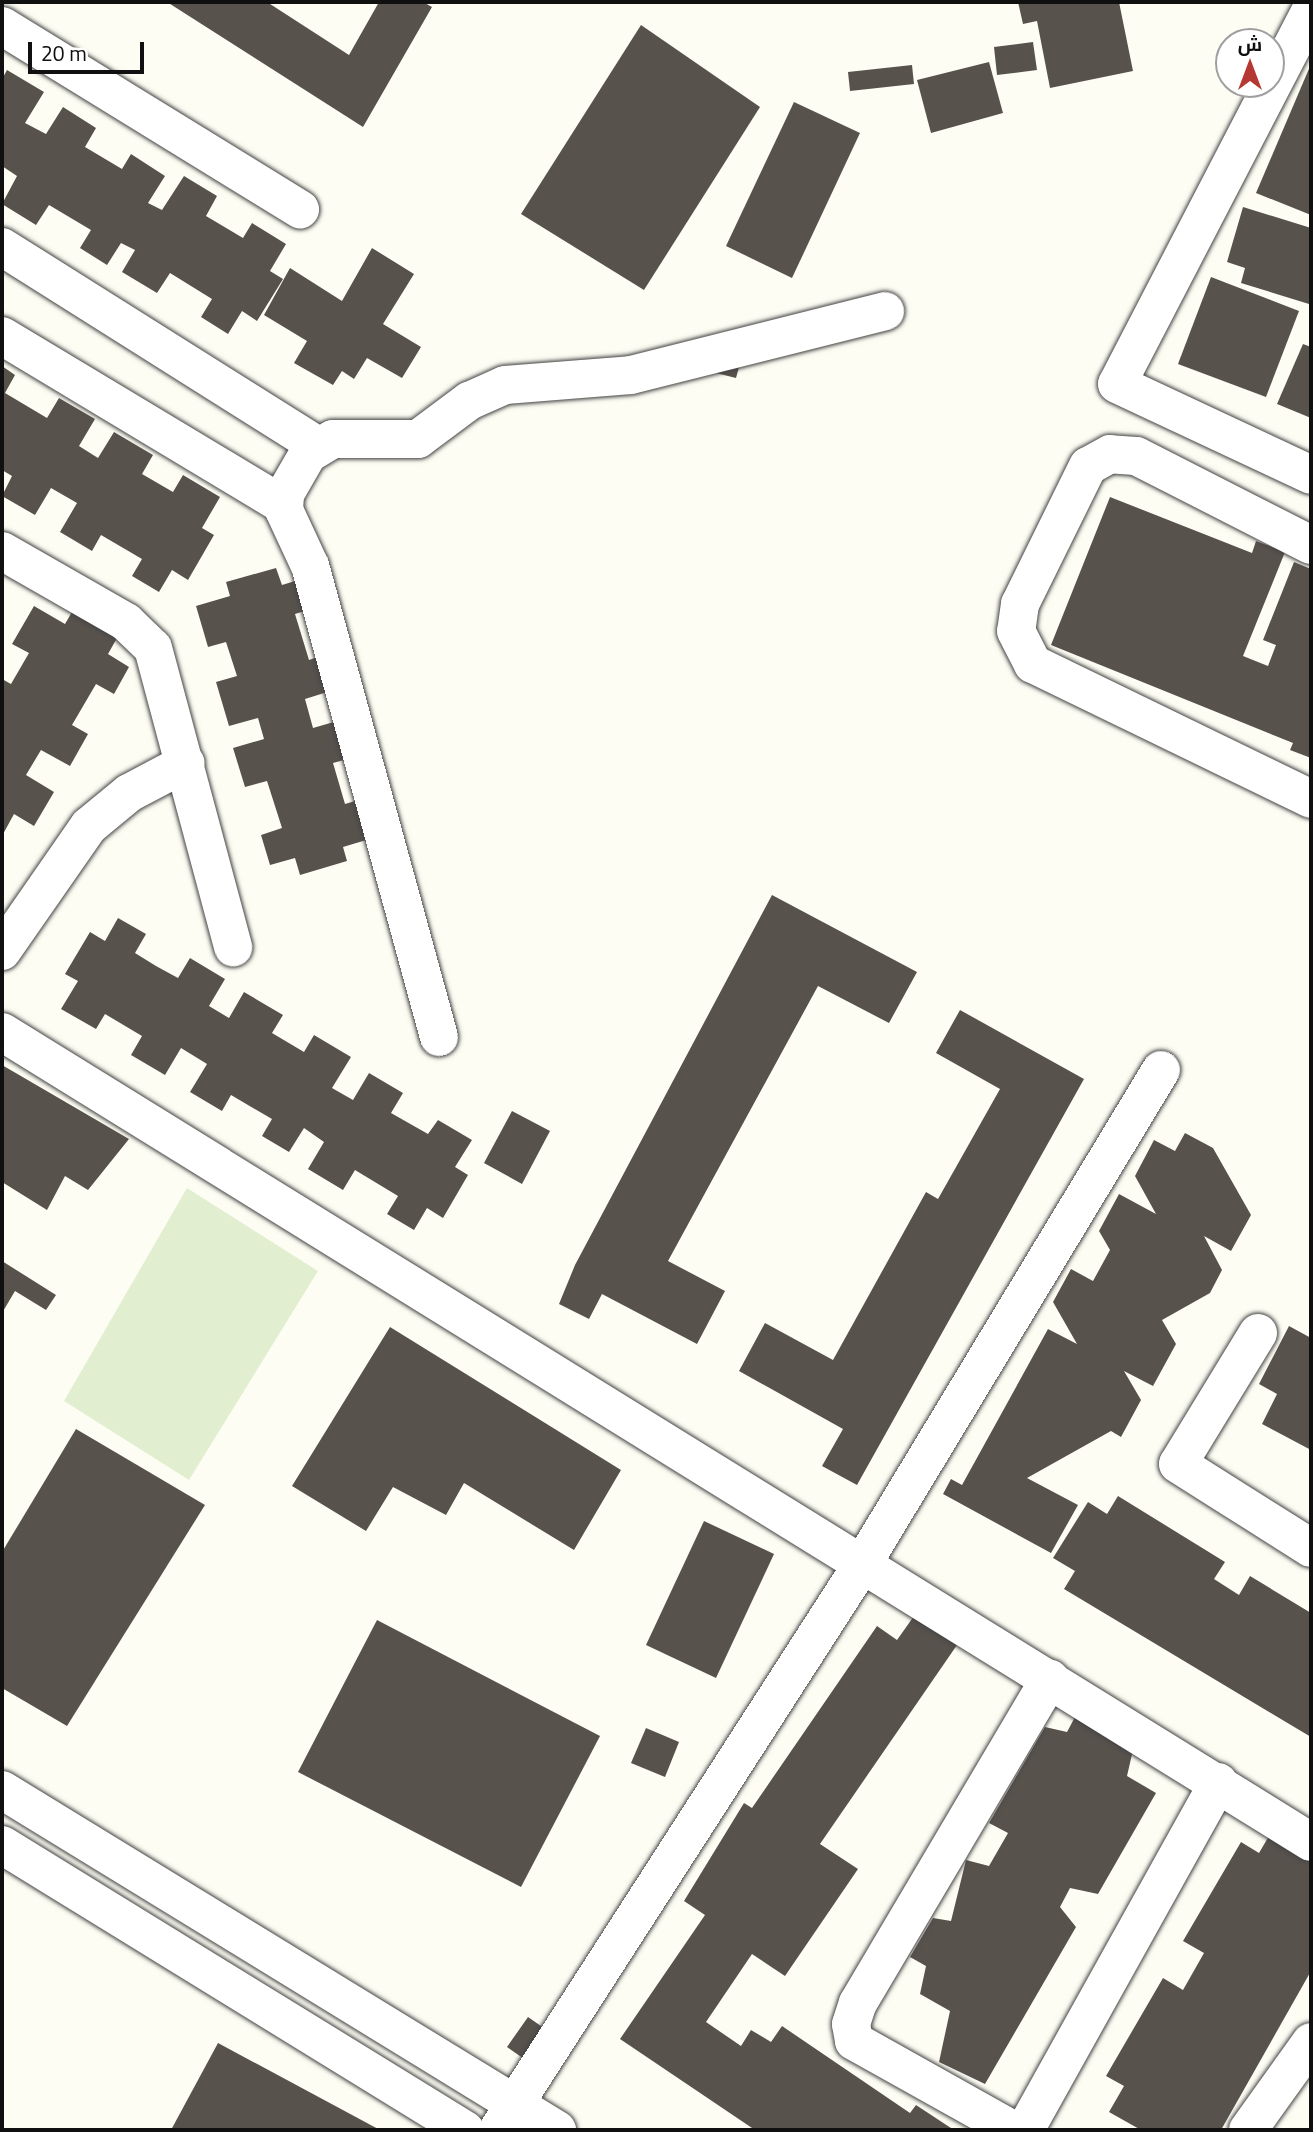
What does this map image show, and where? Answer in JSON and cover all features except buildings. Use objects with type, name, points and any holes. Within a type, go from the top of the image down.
[{"type":"street","points":[[1311,10],[1117,384],[1311,475]]},
{"type":"street","points":[[2,26],[300,209]]},
{"type":"street","points":[[2,247],[316,445]]},
{"type":"street","points":[[283,505],[316,445],[333,439],[418,439],[469,401],[505,386],[631,374],[884,311]]},
{"type":"street","points":[[2,336],[283,505],[310,566],[439,1037]]},
{"type":"street","points":[[1311,545],[1136,456],[1110,454],[1088,466],[1020,604],[1016,631],[1033,664],[1311,799]]},
{"type":"street","points":[[2,551],[141,633],[162,667],[233,947]]},
{"type":"street","points":[[2,951],[89,826],[129,793],[186,763]]},
{"type":"street","points":[[2,1032],[1050,1678],[1311,1842]]},
{"type":"street","points":[[506,2117],[863,1563],[1161,1069]]},
{"type":"street","points":[[1258,1333],[1178,1464],[1311,1548]]},
{"type":"street","points":[[1013,2130],[855,2040],[851,2024],[858,2003],[1050,1678]]},
{"type":"street","points":[[1025,2130],[1219,1783]]},
{"type":"street","points":[[2,1790],[506,2117],[557,2130]]},
{"type":"street","points":[[2,1845],[465,2130]]},
{"type":"street","points":[[1248,2130],[1311,2042]]},
{"type":"green space","points":[[187,1188],[318,1271],[189,1480],[64,1401]]}]
